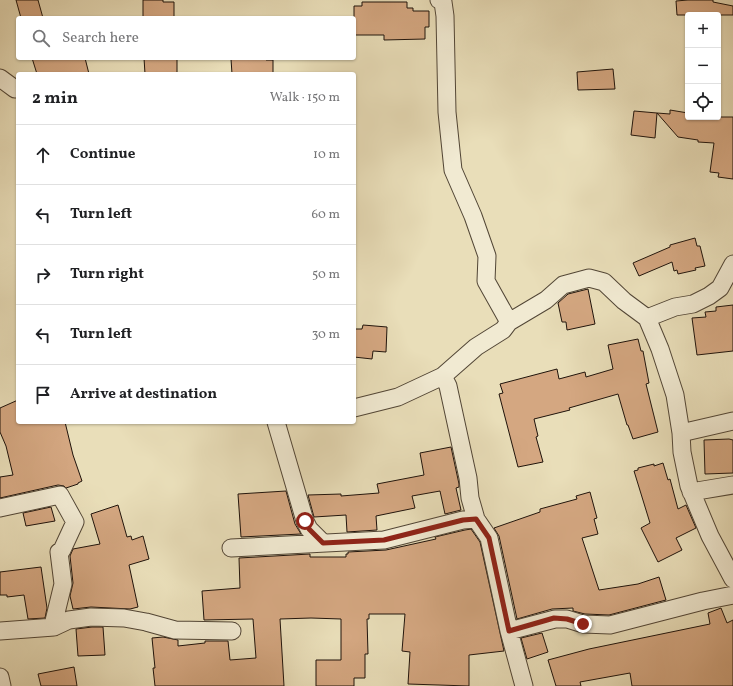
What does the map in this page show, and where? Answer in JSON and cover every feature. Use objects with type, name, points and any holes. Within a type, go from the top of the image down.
[{"type":"street","points":[[439,0],[442,2],[444,16],[447,112],[453,170],[473,216],[487,256],[486,281],[509,322]]},
{"type":"street","points":[[0,78],[15,89]]},
{"type":"street","points":[[647,318],[674,308],[694,304],[709,296],[720,288],[733,264]]},
{"type":"street","points":[[356,408],[398,397],[443,376],[476,347],[503,330],[509,322],[546,300],[562,285],[589,278],[604,282],[624,302],[647,318],[660,349],[674,395],[681,433],[682,452],[692,492],[710,536],[733,579]]},
{"type":"street","points":[[443,376],[448,386],[463,452],[470,498],[476,519],[489,538],[509,631],[524,686]]},
{"type":"street","points":[[681,433],[733,421]]},
{"type":"street","points":[[277,424],[305,521],[309,529],[323,543]]},
{"type":"street","points":[[692,492],[733,485]]},
{"type":"street","points":[[0,508],[60,495],[75,522],[60,552],[64,584],[54,621],[54,627]]},
{"type":"street","points":[[231,548],[384,540],[463,520],[476,519]]},
{"type":"street","points":[[509,631],[554,618],[567,619],[583,624],[610,624],[733,595]]},
{"type":"street","points":[[0,631],[54,627],[69,620],[91,617],[124,618],[175,630],[232,631]]},
{"type":"street","points":[[0,677],[2,686]]},
{"type":"building","points":[[16,0],[38,0],[42,16],[20,16]]},
{"type":"building","points":[[143,0],[163,0],[163,2],[174,2],[174,16],[143,16]]},
{"type":"building","points":[[713,0],[713,2],[733,6],[733,15],[721,15],[721,12],[685,12],[685,15],[677,15],[676,1]]},
{"type":"building","points":[[362,2],[407,2],[407,8],[413,8],[413,11],[429,11],[429,27],[425,27],[425,39],[384,40],[384,35],[356,35],[356,16],[354,16],[354,6],[362,6]]},
{"type":"building","points":[[33,60],[86,60],[88,72],[36,72]]},
{"type":"building","points":[[144,60],[177,60],[177,72],[145,72]]},
{"type":"building","points":[[231,60],[273,60],[273,72],[232,72]]},
{"type":"building","points":[[613,69],[615,89],[578,90],[577,72]]},
{"type":"building","points":[[670,110],[685,112],[685,120],[721,120],[721,117],[733,117],[733,179],[718,177],[719,173],[710,172],[714,143],[698,142],[698,140],[678,137],[657,113],[670,114]]},
{"type":"building","points":[[634,111],[657,113],[655,138],[631,135]]},
{"type":"building","points":[[695,238],[697,246],[700,246],[705,266],[695,268],[696,270],[678,274],[677,270],[674,271],[672,262],[639,276],[633,263],[670,247],[670,245]]},
{"type":"building","points":[[588,289],[595,324],[567,330],[566,322],[562,322],[558,303],[568,294]]},
{"type":"building","points":[[733,305],[733,351],[697,355],[692,318],[706,317],[705,312],[716,311],[716,307]]},
{"type":"building","points":[[363,325],[387,327],[386,352],[373,351],[372,359],[356,357],[356,329],[362,329]]},
{"type":"building","points":[[638,339],[641,351],[643,351],[649,383],[646,384],[658,432],[633,439],[627,425],[618,394],[569,408],[570,410],[534,419],[538,436],[536,437],[543,462],[518,467],[499,394],[503,393],[500,384],[557,369],[559,379],[585,372],[586,377],[613,369],[608,345]]},
{"type":"building","points":[[16,401],[16,424],[65,424],[73,455],[82,481],[66,488],[58,485],[0,498],[0,477],[13,475],[6,446],[0,432],[0,408]]},
{"type":"building","points":[[704,440],[733,440],[733,473],[705,474]]},
{"type":"building","points":[[451,447],[459,484],[459,487],[456,488],[461,510],[445,514],[440,491],[412,496],[415,508],[376,516],[377,530],[347,532],[346,515],[314,517],[308,495],[341,494],[341,496],[379,493],[377,484],[424,475],[420,453]]},
{"type":"building","points":[[663,463],[668,480],[670,479],[678,509],[686,505],[696,528],[676,538],[682,550],[658,562],[641,528],[650,523],[634,471],[638,470],[638,468]]},
{"type":"building","points":[[286,491],[295,524],[301,534],[241,537],[238,494]]},
{"type":"building","points":[[590,492],[597,518],[594,519],[598,534],[582,538],[599,590],[638,584],[659,577],[666,600],[609,615],[585,614],[573,611],[573,608],[552,609],[517,619],[499,536],[494,528],[540,512],[540,509],[577,499],[576,496]]},
{"type":"building","points":[[118,505],[127,537],[131,536],[132,540],[143,536],[149,559],[129,565],[138,607],[130,609],[91,607],[73,609],[70,596],[73,583],[70,556],[73,549],[100,544],[91,514]]},
{"type":"building","points":[[51,507],[55,521],[26,526],[23,513]]},
{"type":"building","points":[[471,529],[480,542],[504,651],[469,655],[469,686],[408,684],[410,652],[402,651],[405,614],[369,614],[369,619],[367,619],[368,654],[365,654],[365,678],[354,678],[354,686],[316,686],[316,660],[341,660],[341,619],[311,618],[280,619],[284,686],[155,686],[152,638],[163,637],[178,640],[178,646],[205,643],[205,641],[228,641],[230,660],[256,658],[253,619],[204,620],[202,591],[240,588],[239,558],[310,554],[310,557],[346,557],[348,552],[386,550],[436,539],[435,537]]},
{"type":"building","points":[[41,567],[47,608],[45,618],[28,619],[24,595],[7,597],[7,595],[0,595],[0,572]]},
{"type":"building","points":[[721,608],[727,623],[733,620],[733,686],[632,686],[630,673],[580,682],[581,686],[556,686],[548,660],[589,649],[710,624],[708,613]]},
{"type":"building","points":[[103,627],[105,655],[78,656],[76,629]]},
{"type":"building","points":[[542,633],[548,652],[527,659],[521,638]]},
{"type":"building","points":[[74,667],[77,686],[41,686],[38,674]]},
{"type":"route","points":[[305,521],[309,529],[323,543],[384,540],[463,520],[476,519],[489,538],[509,631],[554,618],[567,619],[583,624]]}]
